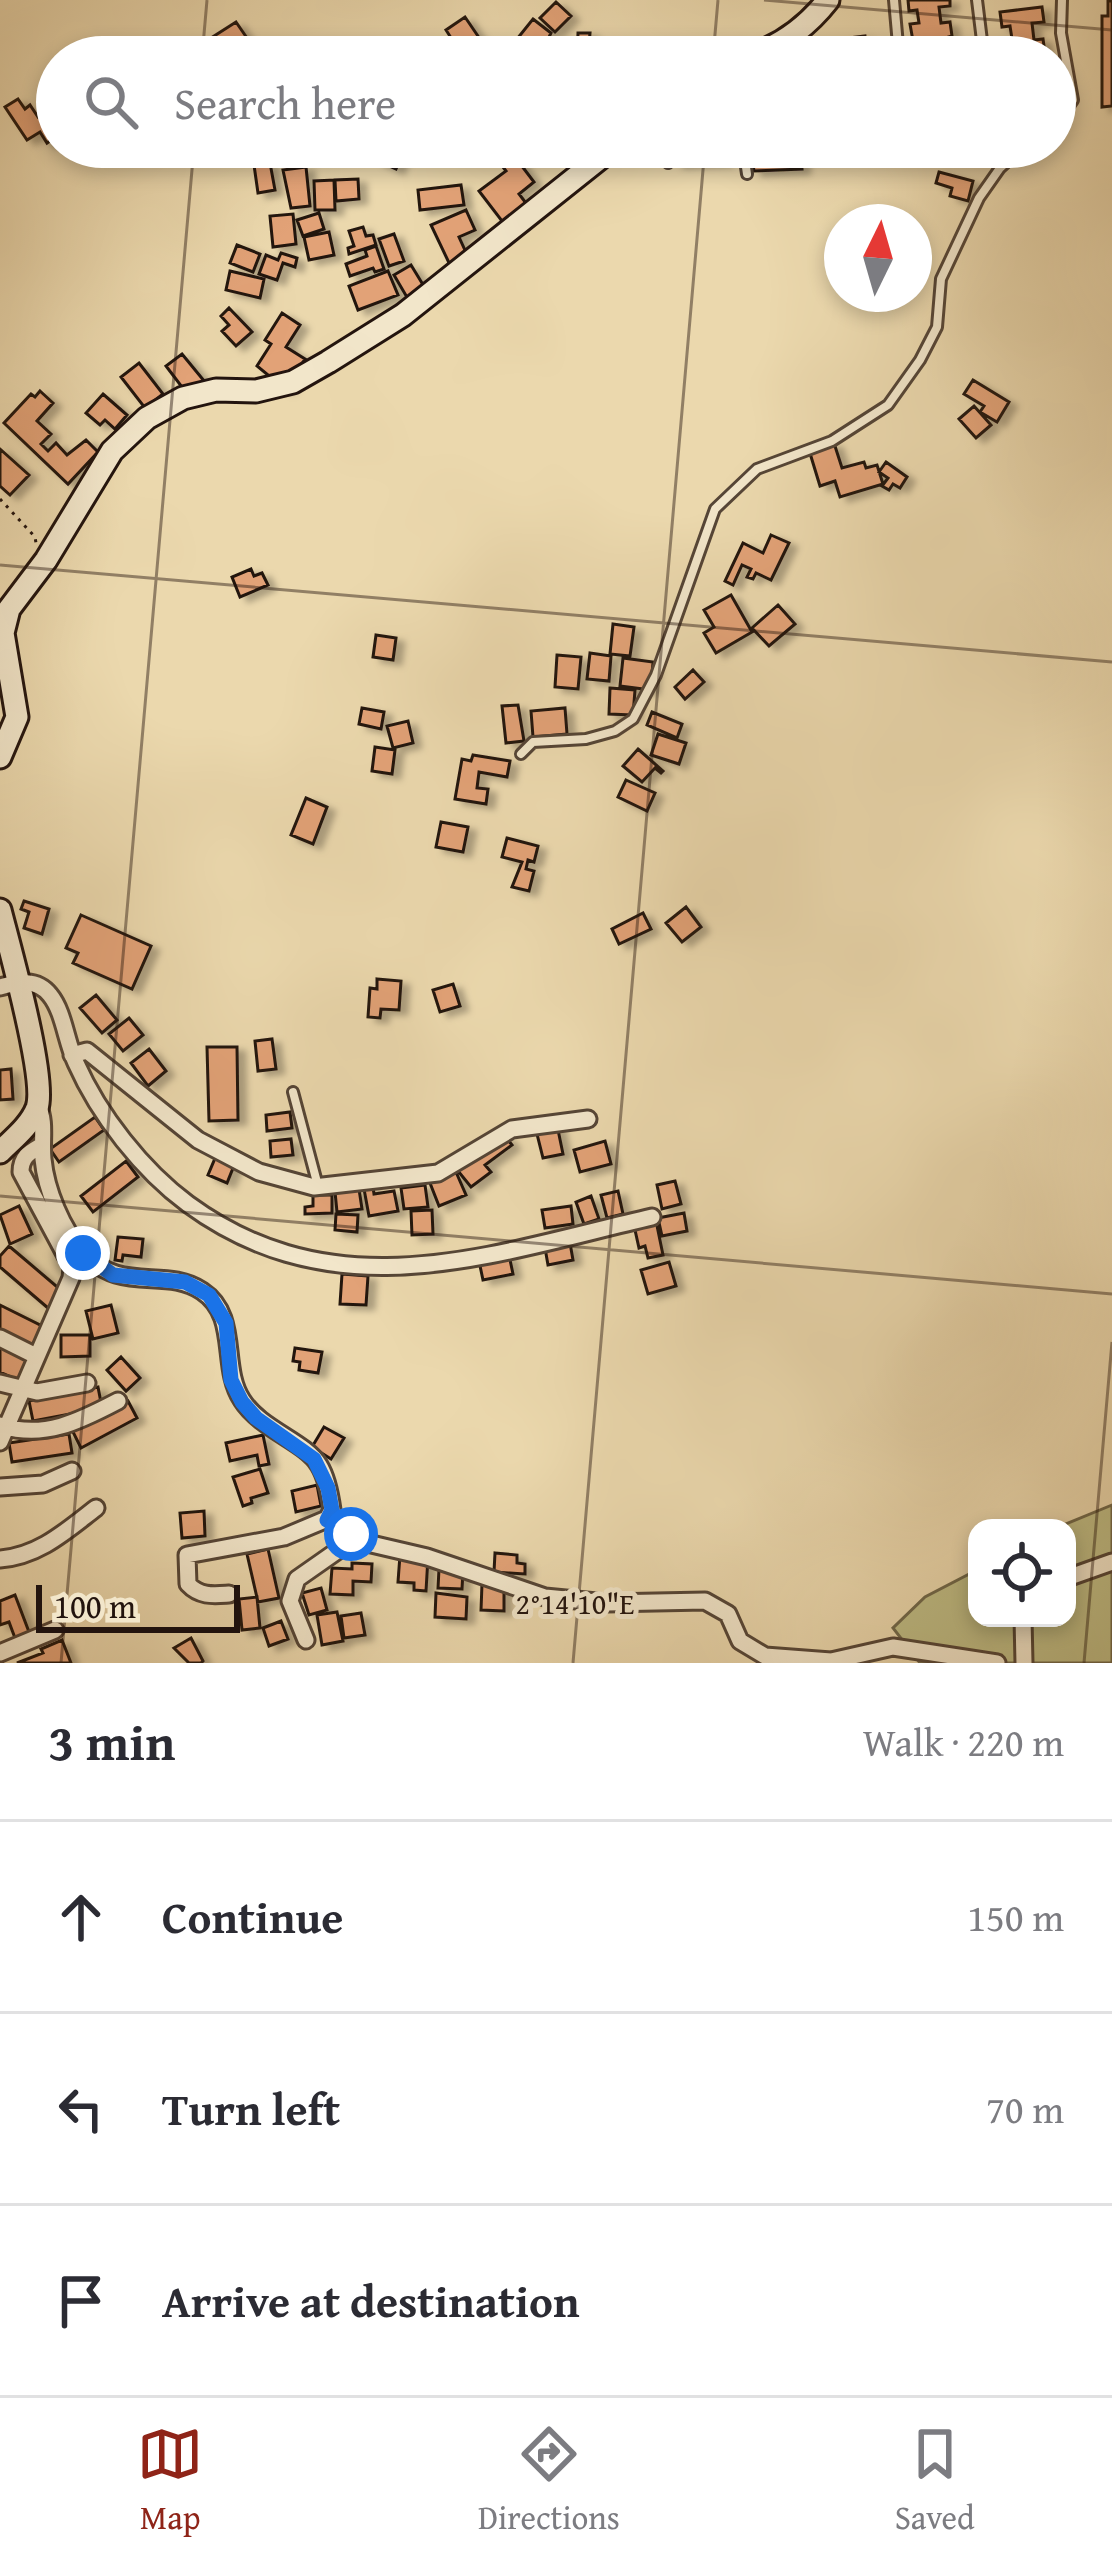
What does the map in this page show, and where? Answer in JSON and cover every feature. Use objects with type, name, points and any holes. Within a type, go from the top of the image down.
[{"type":"street","points":[[790,36],[828,0]]},
{"type":"street","points":[[0,757],[17,717],[3,633],[9,609],[112,451],[147,418],[183,398],[293,382],[328,362],[403,315],[588,168]]},
{"type":"street","points":[[0,910],[8,985],[35,1064],[44,1122],[45,1176],[68,1231],[83,1253],[113,1275],[185,1282],[209,1295],[226,1323],[231,1380],[242,1402],[320,1466],[332,1510],[327,1520],[284,1537],[187,1555],[188,1585],[211,1595],[229,1594]]},
{"type":"street","points":[[8,985],[41,986],[52,997],[85,1084],[160,1182],[194,1208],[290,1256],[358,1269],[397,1268],[469,1258],[652,1217]]},
{"type":"street","points":[[72,1055],[87,1051],[198,1140],[289,1183],[318,1186],[438,1173],[512,1129],[588,1119]]},
{"type":"street","points":[[0,1152],[24,1129],[38,1105]]},
{"type":"street","points":[[42,1145],[27,1154],[21,1172],[72,1267],[71,1278],[2,1432],[65,1428],[118,1401]]},
{"type":"street","points":[[0,1339],[36,1356]]},
{"type":"street","points":[[0,1383],[22,1391],[87,1383]]},
{"type":"street","points":[[0,1487],[43,1484],[72,1471]]},
{"type":"street","points":[[0,1559],[21,1558],[35,1551],[96,1508]]},
{"type":"street","points":[[327,1520],[357,1538],[545,1597],[607,1603],[705,1600],[728,1614],[740,1641],[765,1656],[831,1661],[893,1647],[997,1663]]},
{"type":"street","points":[[306,1640],[290,1601],[297,1579],[357,1538]]},
{"type":"street","points":[[1076,1575],[1112,1562]]},
{"type":"street","points":[[1023,1627],[1024,1663]]},
{"type":"street","points":[[0,1653],[55,1630]]},
{"type":"lane","points":[[894,0],[897,36]]},
{"type":"lane","points":[[976,0],[982,36]]},
{"type":"lane","points":[[1062,0],[1062,36]]},
{"type":"lane","points":[[800,29],[801,36]]},
{"type":"lane","points":[[746,168],[747,174]]},
{"type":"lane","points":[[520,754],[533,742],[586,739],[615,731],[633,719],[656,675],[715,509],[758,470],[832,441],[888,405],[937,327],[941,278],[979,198],[1000,168]]},
{"type":"lane","points":[[292,1092],[318,1186]]},
{"type":"path","points":[[0,499],[35,537],[39,568]]},
{"type":"shaded area","points":[[1112,1505],[1112,1663],[920,1663],[893,1628],[925,1597],[968,1575],[968,1627],[1076,1627],[1076,1520]]},
{"type":"building","points":[[908,0],[950,0],[950,6],[939,7],[941,23],[950,22],[952,36],[912,36],[910,24],[919,23],[917,10],[909,11]]},
{"type":"building","points":[[1108,1],[1112,1],[1112,106],[1102,107],[1102,16],[1108,16]]},
{"type":"building","points":[[556,2],[571,16],[555,32],[540,18]]},
{"type":"building","points":[[1042,7],[1044,22],[1032,23],[1034,36],[1012,36],[1010,26],[1002,27],[1000,12]]},
{"type":"building","points":[[465,17],[478,36],[450,36],[446,30]]},
{"type":"building","points":[[533,19],[551,33],[550,36],[519,36]]},
{"type":"building","points":[[236,22],[246,36],[214,36]]},
{"type":"building","points":[[18,99],[25,109],[30,105],[36,114],[36,134],[27,140],[5,107]]},
{"type":"building","points":[[254,168],[271,168],[275,190],[258,193]]},
{"type":"building","points":[[306,168],[310,206],[291,208],[283,170]]},
{"type":"building","points":[[504,168],[523,168],[534,182],[519,194],[529,207],[505,225],[479,191],[506,171]]},
{"type":"building","points":[[754,168],[802,169],[754,171]]},
{"type":"building","points":[[939,172],[973,181],[968,201],[950,196],[952,188],[936,183]]},
{"type":"building","points":[[358,179],[359,199],[336,201],[335,180]]},
{"type":"building","points":[[334,180],[335,210],[315,210],[314,181]]},
{"type":"building","points":[[461,185],[464,205],[420,210],[418,190]]},
{"type":"building","points":[[466,210],[475,230],[459,237],[469,259],[451,267],[431,225]]},
{"type":"building","points":[[319,213],[324,229],[303,236],[297,220]]},
{"type":"building","points":[[293,214],[296,244],[273,247],[270,216]]},
{"type":"building","points":[[363,227],[376,245],[349,254],[348,248],[354,246],[349,231]]},
{"type":"building","points":[[329,232],[334,255],[309,260],[304,237]]},
{"type":"building","points":[[394,234],[404,261],[389,266],[379,239]]},
{"type":"building","points":[[237,245],[260,254],[253,272],[230,263]]},
{"type":"building","points":[[376,246],[384,269],[350,276],[346,264],[367,256],[365,250]]},
{"type":"building","points":[[281,253],[297,258],[295,267],[283,263],[277,280],[259,274],[266,255],[278,260]]},
{"type":"building","points":[[411,265],[425,288],[408,299],[394,275]]},
{"type":"building","points":[[230,271],[264,279],[260,298],[226,290]]},
{"type":"building","points":[[388,271],[398,295],[358,310],[349,286]]},
{"type":"building","points":[[229,308],[252,332],[236,346],[222,331],[229,325],[221,316]]},
{"type":"building","points":[[282,313],[300,325],[286,347],[305,359],[285,389],[257,366],[271,344],[265,340]]},
{"type":"building","points":[[182,354],[205,382],[188,395],[166,366]]},
{"type":"building","points":[[139,363],[163,394],[145,408],[121,377]]},
{"type":"building","points":[[973,380],[1009,402],[997,422],[980,412],[984,406],[964,394]]},
{"type":"building","points":[[40,391],[53,403],[37,421],[51,434],[41,444],[48,451],[56,443],[67,455],[86,440],[98,452],[68,484],[4,423],[31,394],[35,397]]},
{"type":"building","points":[[103,394],[127,415],[115,429],[105,420],[100,425],[86,413]]},
{"type":"building","points":[[974,406],[991,425],[976,438],[959,419]]},
{"type":"building","points":[[834,443],[842,468],[864,462],[866,468],[877,465],[883,484],[840,497],[835,481],[820,486],[809,450]]},
{"type":"building","points":[[0,449],[29,475],[10,495],[0,486]]},
{"type":"building","points":[[886,462],[907,477],[900,488],[882,486],[888,478],[879,472]]},
{"type":"building","points":[[771,535],[789,543],[771,580],[756,573],[753,579],[747,577],[751,569],[742,565],[733,585],[725,581],[743,543],[763,553]]},
{"type":"building","points":[[251,569],[254,576],[262,573],[268,585],[240,597],[232,577]]},
{"type":"building","points":[[731,595],[752,632],[716,653],[704,633],[714,627],[704,610]]},
{"type":"building","points":[[778,605],[795,624],[769,646],[752,628]]},
{"type":"building","points":[[613,624],[634,627],[630,656],[610,654]]},
{"type":"building","points":[[376,635],[396,638],[393,660],[373,657]]},
{"type":"building","points":[[590,653],[611,656],[609,681],[587,679]]},
{"type":"building","points":[[557,655],[581,657],[578,689],[555,687]]},
{"type":"building","points":[[623,658],[653,662],[651,690],[620,686]]},
{"type":"building","points":[[693,670],[704,682],[685,699],[675,687]]},
{"type":"building","points":[[610,688],[635,690],[633,715],[609,714]]},
{"type":"building","points":[[518,705],[524,741],[506,743],[502,706]]},
{"type":"building","points":[[362,708],[384,712],[381,729],[359,724]]},
{"type":"building","points":[[565,708],[567,734],[533,737],[531,711]]},
{"type":"building","points":[[652,712],[682,724],[677,738],[647,725]]},
{"type":"building","points":[[408,721],[413,743],[393,748],[387,726]]},
{"type":"building","points":[[658,734],[686,743],[679,764],[651,755]]},
{"type":"building","points":[[375,747],[395,750],[392,774],[372,771]]},
{"type":"building","points":[[638,749],[663,771],[655,768],[642,782],[623,766]]},
{"type":"building","points":[[473,755],[510,761],[507,777],[479,772],[477,788],[488,789],[486,804],[455,799],[462,759],[471,761]]},
{"type":"building","points":[[626,780],[655,793],[647,811],[618,797]]},
{"type":"building","points":[[306,798],[327,807],[313,844],[291,835]]},
{"type":"building","points":[[441,822],[468,827],[463,852],[436,847]]},
{"type":"building","points":[[507,838],[538,846],[534,862],[528,860],[526,869],[534,871],[529,891],[512,887],[522,862],[502,857]]},
{"type":"building","points":[[24,901],[49,909],[42,934],[24,928],[29,912],[21,909]]},
{"type":"building","points":[[686,907],[701,927],[682,942],[666,923]]},
{"type":"building","points":[[643,913],[651,929],[619,944],[612,929]]},
{"type":"building","points":[[81,915],[151,946],[132,989],[73,963],[78,953],[66,948]]},
{"type":"building","points":[[377,979],[401,981],[399,1010],[381,1009],[380,1018],[368,1017],[370,988],[377,989]]},
{"type":"building","points":[[453,984],[460,1006],[440,1012],[433,990]]},
{"type":"building","points":[[96,995],[117,1020],[102,1033],[80,1008]]},
{"type":"building","points":[[129,1018],[143,1035],[123,1051],[109,1034]]},
{"type":"building","points":[[272,1039],[276,1069],[258,1071],[255,1041]]},
{"type":"building","points":[[207,1047],[237,1047],[238,1120],[209,1121]]},
{"type":"building","points":[[149,1049],[166,1071],[148,1086],[131,1063]]},
{"type":"building","points":[[11,1069],[13,1099],[0,1100],[0,1070]]},
{"type":"building","points":[[290,1112],[292,1128],[267,1131],[266,1115]]},
{"type":"building","points":[[95,1117],[104,1130],[59,1162],[50,1149]]},
{"type":"building","points":[[557,1125],[563,1154],[543,1158],[536,1130]]},
{"type":"building","points":[[505,1136],[512,1145],[485,1165],[491,1172],[471,1187],[458,1171]]},
{"type":"building","points":[[291,1139],[293,1155],[271,1157],[270,1141]]},
{"type":"building","points":[[605,1141],[611,1164],[580,1172],[574,1150]]},
{"type":"building","points":[[216,1156],[235,1163],[227,1183],[208,1175]]},
{"type":"building","points":[[126,1161],[138,1177],[93,1212],[81,1196]]},
{"type":"building","points":[[456,1172],[466,1195],[439,1206],[430,1183]]},
{"type":"building","points":[[675,1181],[681,1204],[662,1209],[657,1185]]},
{"type":"building","points":[[425,1185],[428,1207],[404,1209],[401,1188]]},
{"type":"building","points":[[373,1187],[374,1194],[394,1191],[398,1211],[369,1216],[364,1189]]},
{"type":"building","points":[[359,1189],[362,1209],[337,1212],[335,1192]]},
{"type":"building","points":[[618,1191],[623,1214],[607,1218],[601,1195]]},
{"type":"building","points":[[313,1195],[332,1195],[332,1213],[305,1214],[305,1207],[313,1206]]},
{"type":"building","points":[[591,1196],[599,1219],[584,1224],[576,1202]]},
{"type":"building","points":[[19,1206],[32,1234],[10,1244],[0,1215]]},
{"type":"building","points":[[571,1206],[573,1224],[545,1228],[542,1210]]},
{"type":"building","points":[[432,1210],[433,1234],[412,1235],[411,1211]]},
{"type":"building","points":[[684,1213],[687,1231],[662,1236],[658,1218]]},
{"type":"building","points":[[336,1214],[358,1215],[357,1232],[335,1230]]},
{"type":"building","points":[[655,1216],[663,1255],[648,1258],[645,1246],[639,1248],[633,1221]]},
{"type":"building","points":[[118,1237],[143,1239],[141,1257],[123,1255],[122,1261],[115,1260]]},
{"type":"building","points":[[570,1243],[573,1260],[548,1265],[545,1248]]},
{"type":"building","points":[[9,1246],[62,1291],[48,1308],[0,1267],[0,1256]]},
{"type":"building","points":[[509,1255],[513,1274],[483,1280],[479,1261]]},
{"type":"building","points":[[669,1262],[676,1286],[648,1294],[641,1270]]},
{"type":"building","points":[[342,1274],[368,1276],[366,1305],[340,1304]]},
{"type":"building","points":[[0,1305],[42,1326],[32,1346],[0,1330]]},
{"type":"building","points":[[111,1305],[118,1333],[93,1339],[86,1311]]},
{"type":"building","points":[[61,1335],[90,1335],[90,1356],[61,1357]]},
{"type":"building","points":[[0,1345],[28,1359],[18,1380],[0,1372]]},
{"type":"building","points":[[295,1348],[322,1352],[318,1373],[299,1370],[300,1362],[293,1361]]},
{"type":"building","points":[[121,1357],[140,1378],[126,1391],[107,1370]]},
{"type":"building","points":[[98,1387],[102,1408],[33,1421],[29,1401]]},
{"type":"building","points":[[128,1401],[137,1418],[81,1448],[72,1430]]},
{"type":"building","points":[[324,1427],[344,1438],[331,1459],[312,1447]]},
{"type":"building","points":[[69,1434],[72,1453],[12,1462],[9,1443]]},
{"type":"building","points":[[263,1435],[269,1464],[259,1466],[257,1455],[230,1461],[226,1443]]},
{"type":"building","points":[[260,1469],[268,1493],[243,1506],[233,1477]]},
{"type":"building","points":[[317,1485],[321,1506],[296,1512],[292,1491]]},
{"type":"building","points":[[204,1511],[205,1536],[182,1538],[180,1513]]},
{"type":"building","points":[[268,1549],[279,1598],[258,1602],[247,1554]]},
{"type":"building","points":[[495,1553],[517,1555],[517,1563],[525,1564],[525,1574],[494,1572]]},
{"type":"building","points":[[400,1555],[428,1557],[426,1591],[414,1590],[414,1583],[398,1582]]},
{"type":"building","points":[[352,1563],[372,1564],[371,1582],[353,1581],[353,1595],[330,1594],[332,1568],[352,1569]]},
{"type":"building","points":[[439,1569],[463,1570],[462,1589],[438,1588]]},
{"type":"building","points":[[482,1584],[504,1585],[504,1611],[481,1610]]},
{"type":"building","points":[[321,1588],[327,1610],[309,1615],[302,1593]]},
{"type":"building","points":[[436,1593],[467,1597],[466,1619],[435,1617]]},
{"type":"building","points":[[15,1595],[29,1632],[15,1638],[9,1622],[0,1625],[0,1601]]},
{"type":"building","points":[[257,1597],[260,1628],[242,1630],[239,1599]]},
{"type":"building","points":[[337,1612],[343,1641],[322,1645],[317,1615]]},
{"type":"building","points":[[361,1613],[365,1635],[344,1638],[341,1616]]},
{"type":"building","points":[[281,1621],[288,1639],[269,1646],[263,1628]]},
{"type":"building","points":[[191,1638],[201,1663],[189,1663],[174,1648]]},
{"type":"building","points":[[62,1640],[71,1663],[17,1663],[43,1653],[41,1649]]},
{"type":"route","points":[[83,1253],[113,1275],[185,1282],[209,1295],[226,1323],[231,1380],[242,1402],[320,1466],[332,1510],[327,1520],[351,1534]]}]
